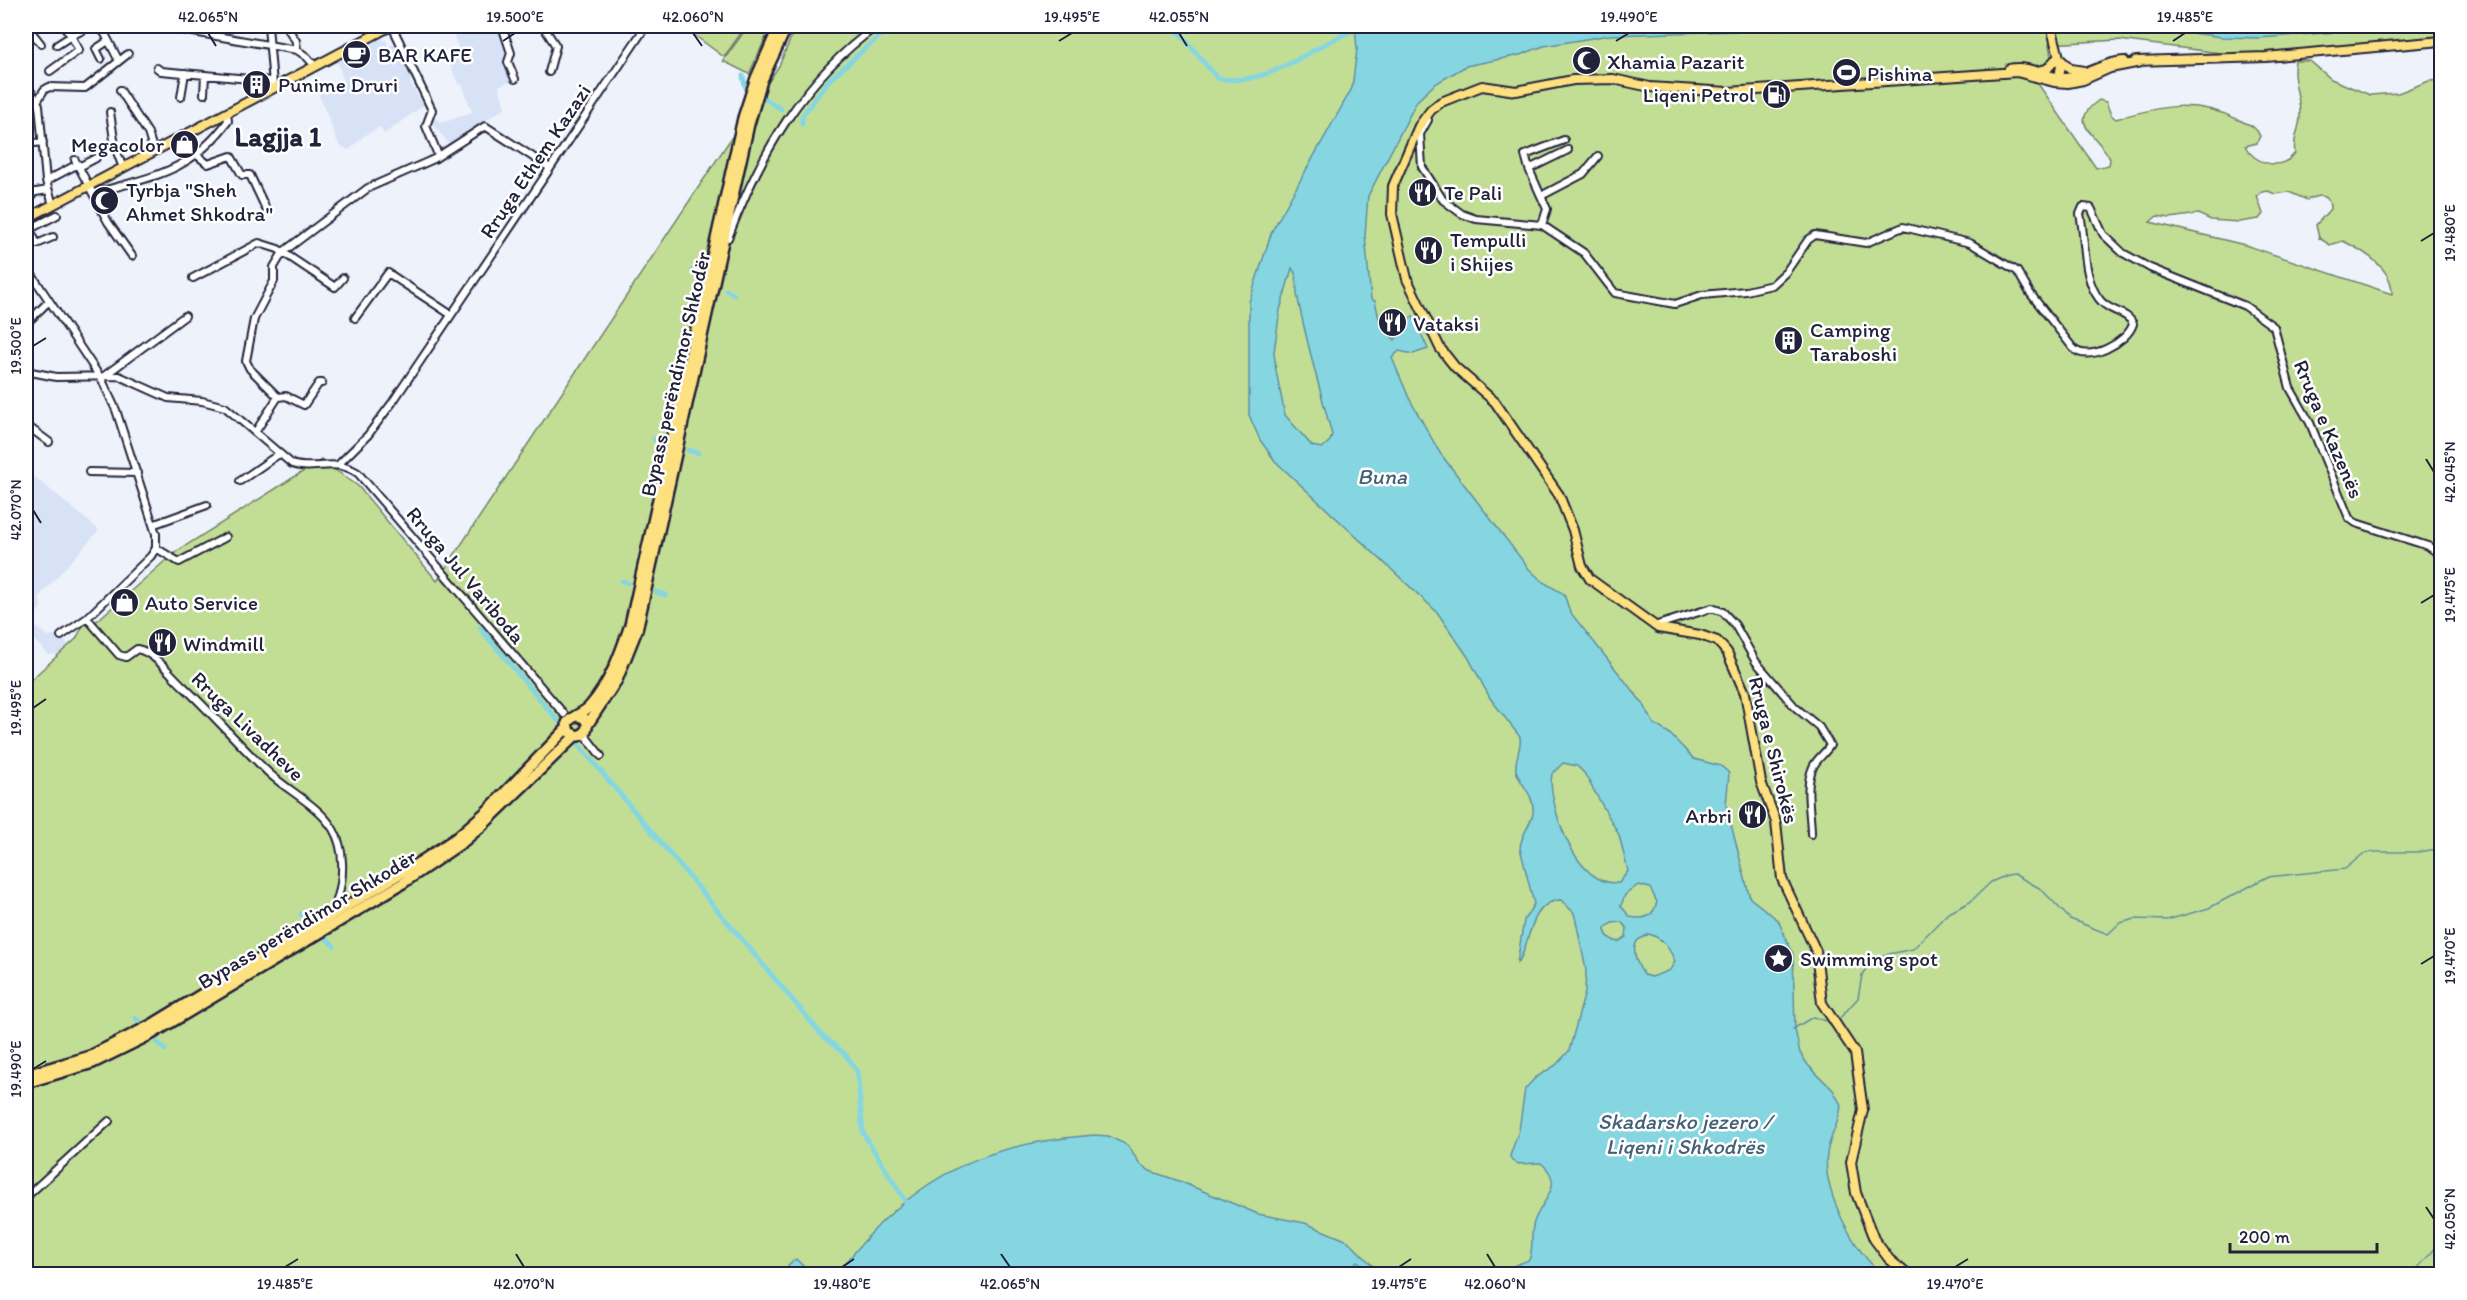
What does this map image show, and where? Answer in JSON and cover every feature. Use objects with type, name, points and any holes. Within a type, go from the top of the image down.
[{"type":"highway","name":"Bypass perëndimor Shkodër","points":[[26,1076],[90,1056],[151,1025],[423,860],[456,838],[486,812],[570,719],[592,703],[609,678],[630,625],[743,118],[756,78],[779,26]]},
{"type":"highway","name":"Bypass perëndimor Shkodër","points":[[26,1083],[93,1063],[152,1034],[403,883],[463,842],[583,734],[620,675],[637,630],[755,101],[787,26]]},
{"type":"highway","points":[[570,719],[586,720],[583,734]]},
{"type":"highway","points":[[570,719],[583,734]]},
{"type":"main road","points":[[26,219],[227,113],[273,84],[315,66],[392,26]]},
{"type":"main road","points":[[2051,26],[2058,59],[2059,78]]},
{"type":"main road","points":[[2047,81],[2072,77],[2114,61],[2266,57],[2442,41]]},
{"type":"main road","points":[[2058,59],[2075,70],[2089,70]]},
{"type":"main road","points":[[2036,71],[2047,69],[2058,59]]},
{"type":"main road","points":[[1994,74],[2020,72],[2047,81],[2068,83],[2110,68],[2141,62]]},
{"type":"main road","points":[[1994,74],[2016,67],[2059,78],[2068,83]]},
{"type":"main road","name":"Rruga e Shirokës","points":[[1906,1275],[1889,1259],[1870,1232],[1856,1193],[1851,1162],[1862,1123],[1863,1104],[1855,1053],[1822,1003],[1816,951],[1782,879],[1776,822],[1761,782],[1748,701],[1727,652],[1717,641],[1654,626],[1587,575],[1559,495],[1495,402],[1455,367],[1443,352],[1408,283],[1394,225],[1392,191],[1419,126],[1434,107],[1478,86],[1516,91],[1576,79],[1613,79],[1650,87],[1728,92],[1994,74]]},
{"type":"street","points":[[27,26],[41,44]]},
{"type":"street","points":[[50,71],[78,51],[64,26]]},
{"type":"street","points":[[57,45],[93,26],[104,32],[119,61]]},
{"type":"street","points":[[104,32],[108,26]]},
{"type":"street","points":[[159,26],[297,50],[315,66]]},
{"type":"street","points":[[203,34],[204,26]]},
{"type":"street","points":[[157,68],[273,84],[268,26]]},
{"type":"street","points":[[286,26],[296,41],[297,50]]},
{"type":"street","points":[[392,26],[432,110],[426,123],[438,155]]},
{"type":"street","points":[[502,26],[511,53],[508,62],[515,79]]},
{"type":"street","points":[[543,26],[556,46],[549,72]]},
{"type":"street","name":"Rruga Ethem Kazazi","points":[[339,464],[368,435],[392,403],[646,26]]},
{"type":"street","points":[[720,258],[754,174],[782,125],[834,61],[877,26]]},
{"type":"street","points":[[101,59],[96,49],[108,41]]},
{"type":"street","points":[[53,205],[46,181],[38,100],[44,90],[49,87],[85,88],[128,54]]},
{"type":"street","points":[[182,97],[184,73]]},
{"type":"street","points":[[204,94],[205,75]]},
{"type":"street","points":[[26,89],[38,100]]},
{"type":"street","points":[[120,90],[142,126],[154,152]]},
{"type":"street","name":"Rruga e Kazenës","points":[[1434,107],[1420,134],[1421,158],[1429,180],[1443,200],[1462,214],[1476,219],[1542,225],[1584,253],[1615,293],[1675,304],[1702,296],[1746,291],[1772,285],[1786,272],[1808,240],[1815,235],[1866,243],[1903,227],[1970,243],[2017,271],[2030,293],[2073,348],[2077,352],[2086,354],[2121,341],[2129,334],[2133,324],[2128,317],[2101,302],[2092,288],[2080,214],[2087,206],[2091,208],[2107,240],[2124,253],[2150,267],[2245,306],[2274,327],[2290,388],[2310,423],[2349,518],[2356,523],[2428,546],[2442,556]]},
{"type":"street","points":[[110,112],[117,154],[123,168]]},
{"type":"street","points":[[95,193],[172,170],[198,156],[228,121],[227,113]]},
{"type":"street","points":[[142,126],[149,118]]},
{"type":"street","points":[[278,397],[250,369],[246,361],[256,313],[274,281],[274,267],[283,252],[370,187],[434,159],[488,126],[550,168]]},
{"type":"street","points":[[1542,225],[1547,209],[1525,155],[1564,140]]},
{"type":"street","points":[[26,144],[43,142]]},
{"type":"street","points":[[1529,169],[1568,150]]},
{"type":"street","points":[[198,156],[208,164],[231,156],[242,175],[249,174],[267,211]]},
{"type":"street","points":[[1541,196],[1583,174],[1598,156]]},
{"type":"street","points":[[46,181],[77,164],[96,158]]},
{"type":"street","points":[[77,164],[95,193],[108,222],[132,256]]},
{"type":"street","points":[[32,196],[30,193],[48,190]]},
{"type":"street","points":[[53,237],[37,244],[28,230],[57,215]]},
{"type":"street","points":[[193,278],[253,244],[266,245],[283,252],[335,287],[343,278]]},
{"type":"street","points":[[26,266],[102,375],[155,524],[156,548],[151,556],[87,618],[61,636]]},
{"type":"street","points":[[356,318],[388,273],[450,314]]},
{"type":"street","points":[[26,287],[33,279]]},
{"type":"street","points":[[31,319],[49,301]]},
{"type":"street","points":[[102,375],[185,316]]},
{"type":"street","points":[[26,371],[56,377],[102,375],[128,379],[168,398],[202,401],[225,407],[256,431],[279,454],[297,466],[339,464]]},
{"type":"street","points":[[256,431],[278,397],[286,396],[304,405],[319,383],[322,383]]},
{"type":"street","points":[[26,425],[49,442]]},
{"type":"street","points":[[240,482],[279,454]]},
{"type":"street","name":"Rruga Jul Variboda","points":[[339,464],[358,473],[570,719]]},
{"type":"street","points":[[89,472],[137,473]]},
{"type":"street","points":[[155,524],[207,505]]},
{"type":"street","points":[[156,548],[179,562],[226,537]]},
{"type":"street","points":[[1654,626],[1712,608],[1723,612],[1735,625],[1756,662],[1795,707],[1824,732],[1830,745],[1817,760],[1811,772],[1808,802],[1811,834]]},
{"type":"street","name":"Rruga Livadheve","points":[[87,618],[118,655],[126,657],[137,649],[149,655],[191,694],[256,761],[329,823],[335,832],[342,855],[337,900]]},
{"type":"street","points":[[583,734],[601,756]]},
{"type":"street","points":[[26,1197],[109,1121]]},
{"type":"shaded area","points":[[450,26],[501,26],[509,57],[505,58],[512,81],[499,86],[505,108],[449,144],[429,119],[432,116],[442,123],[472,112],[462,84],[459,84],[450,65],[461,55]]},
{"type":"shaded area","points":[[382,36],[382,41],[386,40],[388,46],[396,44],[412,76],[410,83],[424,105],[384,134],[380,127],[364,136],[349,150],[339,145],[317,90],[344,81],[337,61],[354,52],[356,56],[363,53],[361,47]]},
{"type":"shaded area","points":[[26,474],[36,478],[99,530],[39,597],[41,606],[34,619],[35,626],[48,636],[60,634],[67,643],[67,652],[49,655],[26,632]]},
{"type":"green space","points":[[682,26],[746,26],[724,57]]},
{"type":"green space","points":[[748,26],[771,26],[749,74],[723,61]]},
{"type":"green space","points":[[796,26],[2022,26],[2024,29],[2023,26],[2441,26],[2441,45],[2376,51],[2236,55],[2119,40],[2049,44],[2051,57],[2048,63],[2040,66],[2030,64],[2032,75],[2096,168],[2109,165],[2110,159],[2085,123],[2085,116],[2089,108],[2099,100],[2106,102],[2111,115],[2116,119],[2178,106],[2223,113],[2254,127],[2260,136],[2257,143],[2245,146],[2255,157],[2276,164],[2289,159],[2295,153],[2300,116],[2294,75],[2295,61],[2310,61],[2331,79],[2370,95],[2398,93],[2429,81],[2441,80],[2441,1274],[26,1274],[26,684],[76,639],[86,620],[91,626],[174,553],[321,460],[358,486],[437,581],[779,66]],"holes":[[[2268,191],[2275,194],[2289,192],[2307,200],[2319,196],[2326,197],[2330,209],[2316,225],[2319,238],[2330,245],[2343,241],[2376,262],[2388,277],[2392,294],[2245,245],[2150,222],[2157,216],[2170,218],[2198,214],[2211,220],[2239,222],[2259,219],[2263,214],[2257,196]]]},
{"type":"water","points":[[1355,26],[1894,26],[1610,35],[1544,46],[1520,55],[1466,66],[1435,84],[1417,101],[1368,196],[1365,235],[1371,299],[1375,301],[1380,323],[1395,340],[1404,323],[1413,316],[1428,349],[1413,354],[1399,351],[1392,358],[1409,398],[1440,453],[1529,569],[1543,582],[1564,594],[1570,612],[1644,705],[1654,724],[1669,733],[1694,759],[1721,766],[1729,773],[1726,805],[1750,898],[1778,920],[1793,954],[1795,1029],[1800,1053],[1808,1065],[1833,1090],[1841,1105],[1827,1154],[1827,1169],[1835,1202],[1851,1236],[1871,1264],[1882,1274],[1492,1274],[1529,1260],[1534,1222],[1552,1186],[1552,1178],[1541,1163],[1519,1164],[1512,1161],[1510,1156],[1519,1130],[1525,1089],[1535,1078],[1556,1065],[1569,1051],[1585,992],[1586,970],[1574,913],[1561,900],[1550,903],[1542,909],[1536,917],[1525,949],[1517,963],[1524,920],[1534,904],[1520,848],[1532,817],[1533,806],[1530,795],[1516,770],[1520,737],[1490,698],[1468,657],[1437,612],[1275,461],[1260,440],[1249,415],[1249,302],[1272,231],[1352,88],[1357,49]],"holes":[[[1292,268],[1332,435],[1330,441],[1322,448],[1312,446],[1285,415],[1274,352],[1280,310]],[[1563,763],[1577,766],[1584,773],[1619,835],[1628,871],[1619,883],[1604,881],[1591,873],[1570,846],[1557,813],[1551,782],[1552,774]],[[1638,885],[1650,888],[1657,902],[1648,916],[1630,917],[1621,906],[1625,895]],[[1621,922],[1627,928],[1626,937],[1618,942],[1615,941],[1607,935],[1605,928],[1612,923]],[[1649,934],[1662,941],[1675,961],[1670,970],[1652,977],[1644,975],[1636,958],[1638,940]]]},
{"type":"water","points":[[2058,26],[2418,26],[2259,38],[2222,37],[2145,27]]},
{"type":"water","points":[[1108,1136],[1127,1145],[1140,1164],[1150,1171],[1258,1214],[1305,1223],[1348,1241],[1381,1274],[1364,1274],[1367,1268],[1357,1261],[1352,1267],[1353,1274],[1274,1272],[1257,1274],[836,1274],[885,1219],[909,1198],[957,1168],[1007,1149],[1063,1138]]},
{"type":"water","points":[[796,1259],[811,1274],[785,1274],[789,1264]]},
{"type":"waterway","points":[[802,124],[802,116],[829,80],[891,26]]},
{"type":"waterway","points":[[1174,26],[1217,78],[1236,80],[1254,78],[1271,72],[1355,30]]},
{"type":"waterway","points":[[743,76],[745,86]]},
{"type":"waterway","points":[[764,98],[781,109]]},
{"type":"waterway","points":[[693,270],[699,272]]},
{"type":"waterway","points":[[726,290],[734,295]]},
{"type":"waterway","points":[[654,439],[660,441]]},
{"type":"waterway","points":[[688,450],[698,453]]},
{"type":"waterway","points":[[622,581],[628,583]]},
{"type":"waterway","points":[[656,592],[666,595]]},
{"type":"waterway","points":[[480,628],[558,721]]},
{"type":"waterway","points":[[578,744],[822,1035],[846,1055],[857,1071],[863,1133],[909,1207]]},
{"type":"waterway","points":[[1840,1018],[1858,998],[1862,975],[1869,963],[1884,955],[1913,949],[1947,914],[1970,902],[1991,882],[2007,875],[2014,874],[2041,889],[2070,919],[2108,934],[2120,923],[2135,919],[2167,920],[2209,908],[2267,877],[2345,869],[2363,854],[2373,852],[2418,852],[2442,848]]},
{"type":"waterway","points":[[301,914],[309,920]]},
{"type":"waterway","points":[[327,939],[334,946]]},
{"type":"waterway","points":[[1793,1029],[1813,1017],[1826,1021]]},
{"type":"waterway","points":[[136,1018],[141,1023]]},
{"type":"waterway","points":[[157,1042],[165,1050]]},
{"type":"waterway","points":[[2412,1274],[2442,1241]]},
{"type":"place","name":"BAR KAFE","points":[[357,54]]},
{"type":"place","name":"Xhamia Pazarit","points":[[1586,61]]},
{"type":"place","name":"Pishina","points":[[1846,73]]},
{"type":"place","name":"Punime Druri","points":[[257,84]]},
{"type":"place","name":"Liqeni Petrol","points":[[1776,94]]},
{"type":"place","name":"Megacolor","points":[[185,144]]},
{"type":"place","name":"Te Pali","points":[[1423,192]]},
{"type":"place","name":"Tyrbja \"Sheh Ahmet Shkodra\"","points":[[105,201]]},
{"type":"place","name":"Tempulli i Shijes","points":[[1429,251]]},
{"type":"place","name":"Vataksi","points":[[1392,323]]},
{"type":"place","name":"Camping Taraboshi","points":[[1789,341]]},
{"type":"place","name":"Auto Service","points":[[124,602]]},
{"type":"place","name":"Windmill","points":[[162,643]]},
{"type":"place","name":"Arbri","points":[[1753,815]]},
{"type":"place","name":"Swimming spot","points":[[1779,958]]},
{"type":"district","name":"Lagjja 1","points":[[278,136]]},
{"type":"water label","name":"Buna","points":[[1382,476]]},
{"type":"water label","name":"Skadarsko jezero / Liqeni i Shkodrës","points":[[1685,1134]]}]
